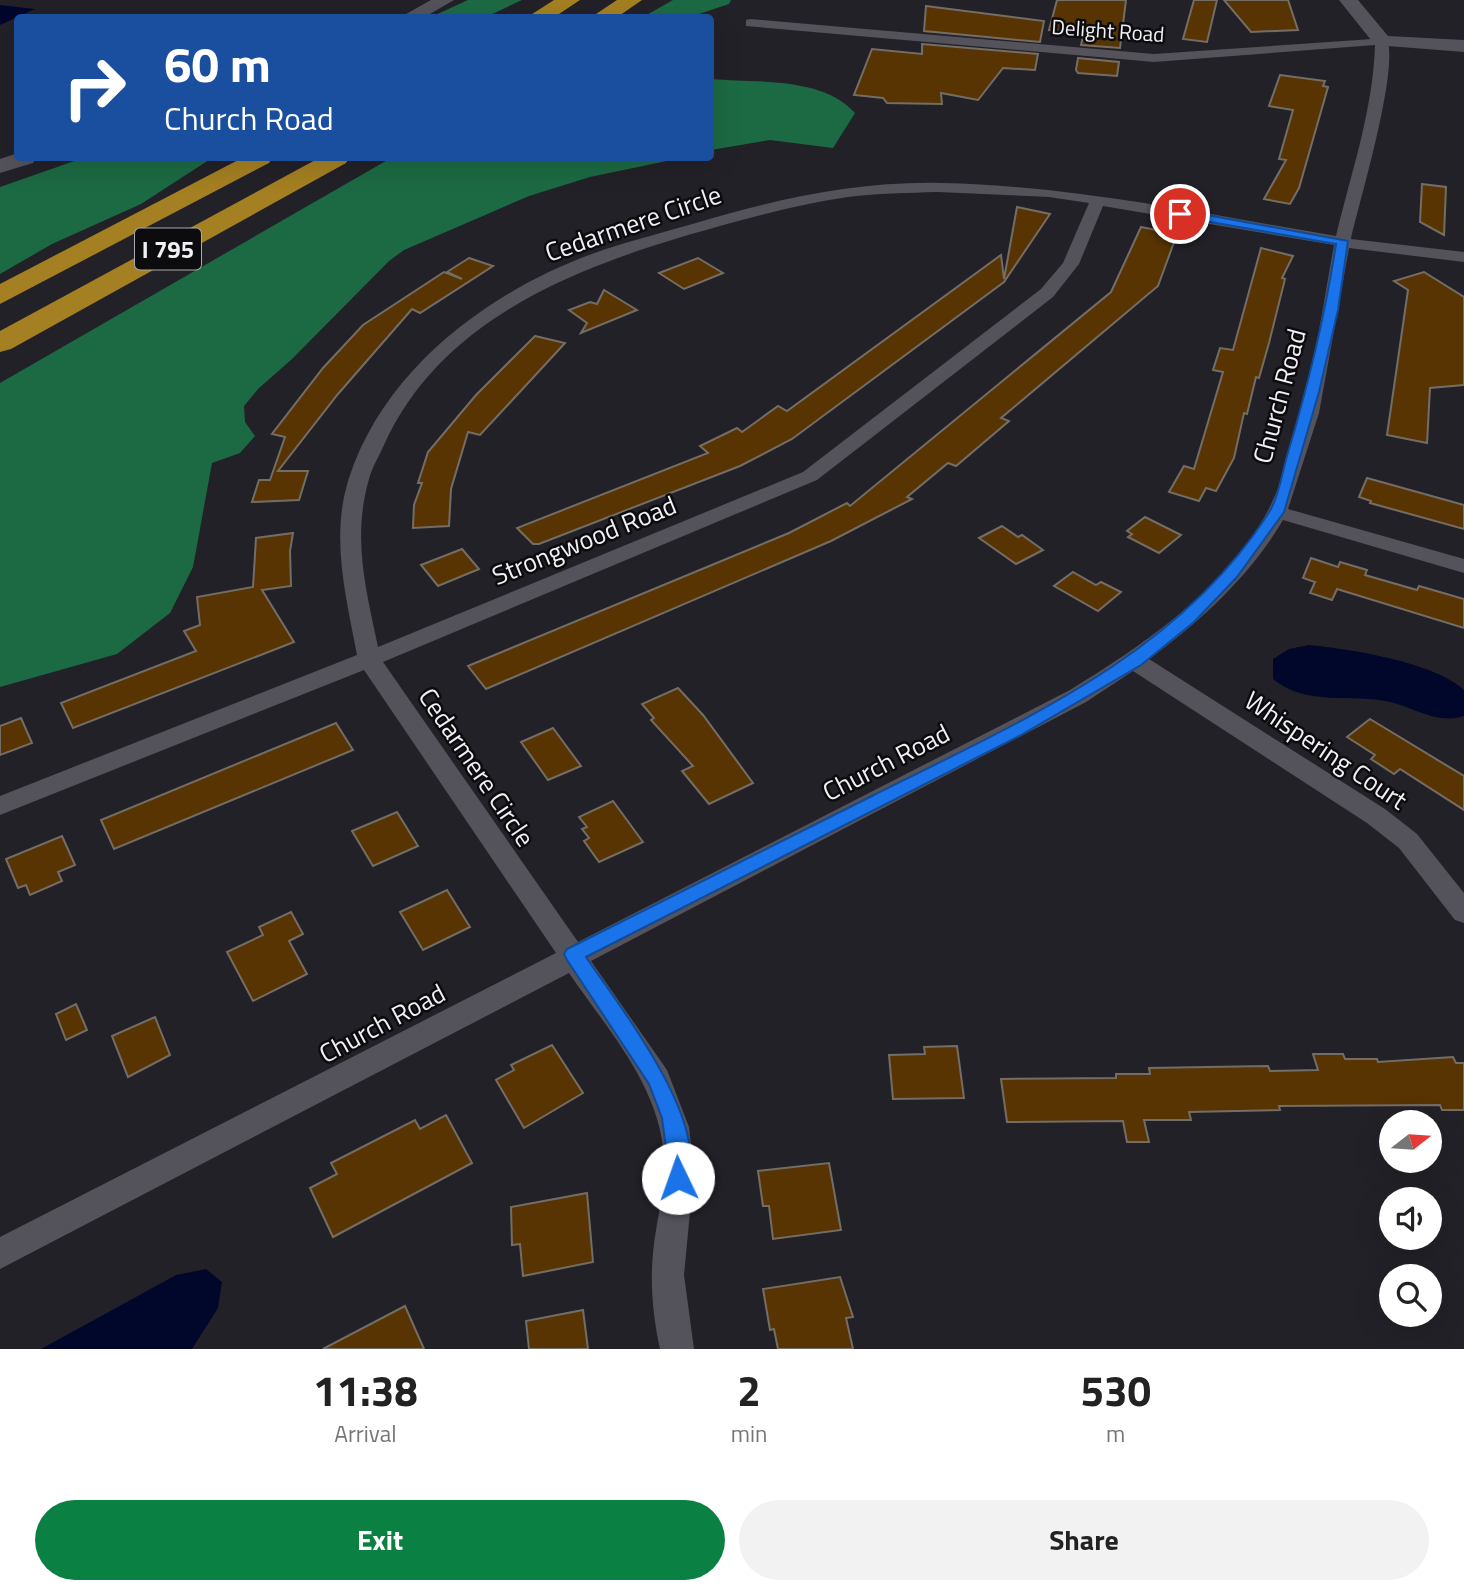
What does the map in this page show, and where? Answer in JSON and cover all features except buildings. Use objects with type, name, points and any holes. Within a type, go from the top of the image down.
[{"type":"highway","points":[[544,14],[570,0]]},
{"type":"highway","points":[[607,14],[632,0]]},
{"type":"highway","name":"I 795","points":[[0,295],[254,161]]},
{"type":"highway","name":"I 795","points":[[0,343],[332,161]]},
{"type":"street","points":[[416,14],[445,0]]},
{"type":"street","points":[[1348,0],[1382,41]]},
{"type":"street","name":"Delight Road","points":[[750,23],[1154,58],[1382,41],[1464,46]]},
{"type":"street","name":"Church Road","points":[[0,1254],[574,954],[1015,731],[1135,661],[1189,618],[1232,573],[1277,512],[1313,392],[1332,310],[1342,241],[1376,97],[1383,59],[1382,41]]},
{"type":"street","name":"Cedarmere Circle","points":[[677,1349],[669,1304],[668,1263],[678,1200],[679,1167],[672,1118],[657,1079],[574,954],[369,659],[349,560],[352,518],[359,478],[388,415],[410,384],[438,355],[491,312],[527,290],[607,254],[726,217],[810,198],[898,188],[962,187],[1049,192],[1342,241]]},
{"type":"street","name":"Strongwood Road","points":[[0,806],[369,659],[810,476],[1047,293],[1071,264],[1098,200]]},
{"type":"street","points":[[1342,241],[1464,257]]},
{"type":"street","points":[[1277,512],[1464,566]]},
{"type":"street","name":"Whispering Court","points":[[1135,661],[1377,816],[1408,841],[1464,912]]},
{"type":"green space","points":[[468,0],[522,0],[492,14],[438,14]]},
{"type":"green space","points":[[673,0],[731,0],[729,4],[699,14],[648,14]]},
{"type":"green space","points":[[714,79],[807,87],[841,101],[855,113],[833,148],[770,140],[714,149]]},
{"type":"green space","points":[[74,161],[207,161],[141,204],[52,244],[0,274],[0,187]]},
{"type":"green space","points":[[386,161],[667,161],[590,177],[529,196],[404,250],[389,261],[292,359],[258,389],[244,406],[245,422],[255,436],[240,453],[212,463],[193,567],[170,613],[117,654],[0,687],[0,383]]},
{"type":"water","points":[[0,5],[35,9],[24,14],[14,14],[14,19],[0,25]]},
{"type":"water","points":[[1309,645],[1391,658],[1451,680],[1464,690],[1464,716],[1436,717],[1390,702],[1314,696],[1286,688],[1273,679],[1273,659],[1289,649]]},
{"type":"water","points":[[206,1269],[222,1282],[218,1308],[192,1349],[41,1349],[176,1275]]},
{"type":"route","points":[[678,1178],[679,1156],[672,1118],[657,1079],[574,954],[1015,731],[1135,661],[1189,618],[1232,573],[1259,540],[1277,512],[1313,392],[1332,310],[1342,241],[1180,214]]}]
